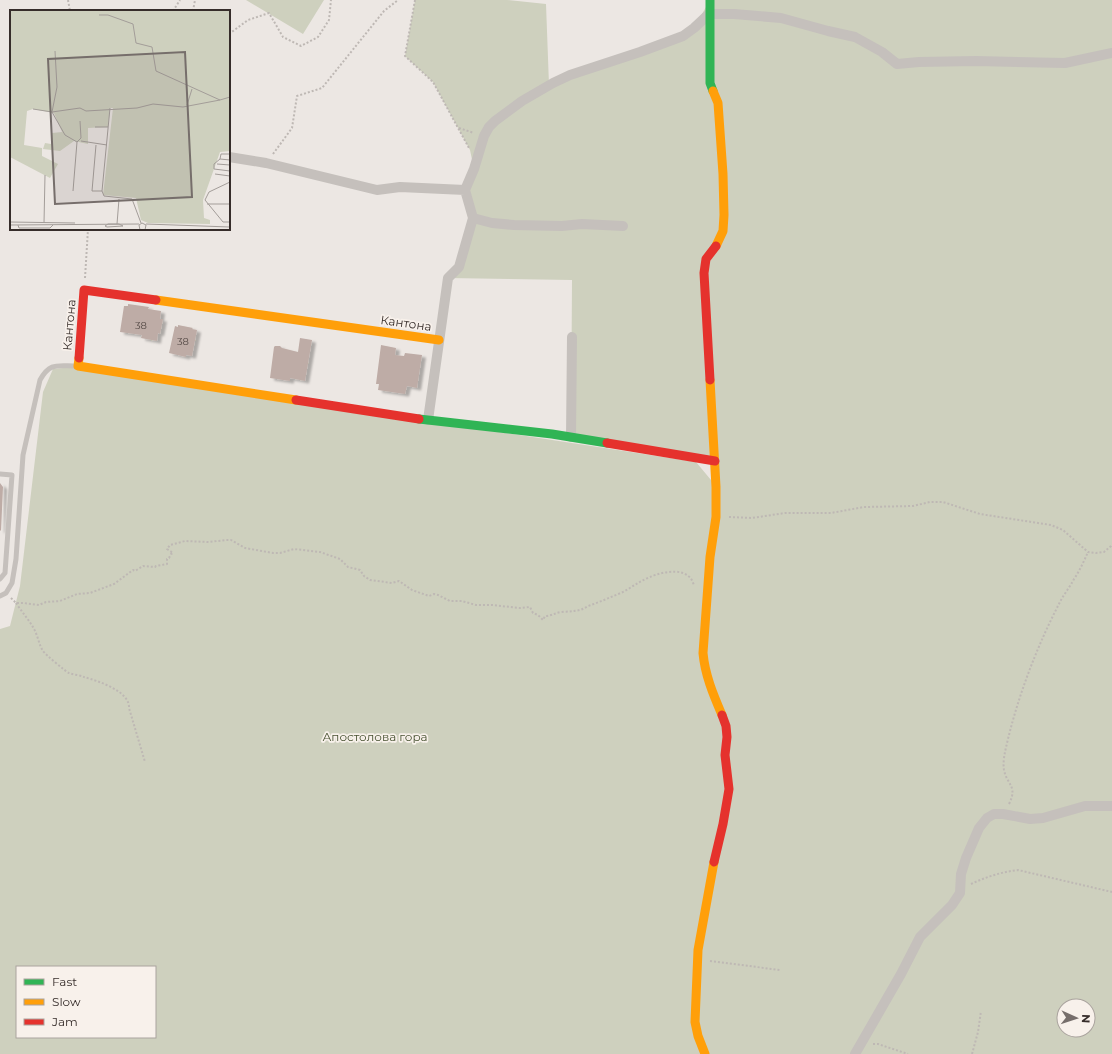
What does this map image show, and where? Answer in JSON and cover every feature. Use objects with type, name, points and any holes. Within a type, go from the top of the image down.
[{"type":"street","points":[[706,1053],[698,1036],[695,1022],[698,950],[713,865],[723,824],[729,789],[725,755],[727,737],[726,726],[704,667],[703,653],[710,557],[716,517],[715,461],[704,273],[706,259],[717,245],[723,231],[724,214],[718,103],[710,83],[710,0]]},
{"type":"street","points":[[428,420],[448,278],[459,267],[473,218],[465,190],[474,169],[484,136],[489,127],[495,121],[522,101],[553,83],[570,75],[683,36],[709,14],[734,14],[781,18],[855,37],[882,52],[896,64],[976,61],[1065,62],[1112,53]]},
{"type":"street","points":[[230,157],[266,163],[377,190],[400,187],[465,190]]},
{"type":"street","points":[[473,218],[492,223],[514,225],[562,226],[582,224],[623,226]]},
{"type":"street","name":"Кантона","points":[[439,340],[84,290],[78,366],[428,420],[571,437],[715,461]]},
{"type":"street","points":[[571,437],[572,337]]},
{"type":"street","points":[[855,1054],[901,974],[920,937],[952,905],[960,893],[961,874],[966,858],[979,828],[987,818],[994,814],[1003,814],[1030,819],[1043,818],[1085,806],[1112,806]]},
{"type":"lane","points":[[0,596],[6,593],[12,583],[16,559],[23,455],[40,380],[44,372],[52,366],[78,366]]},
{"type":"lane","points":[[0,474],[12,475],[6,573],[0,579]]},
{"type":"path","points":[[68,0],[70,10]]},
{"type":"path","points":[[174,10],[180,0]]},
{"type":"path","points":[[193,10],[195,0]]},
{"type":"path","points":[[230,33],[248,20],[269,13],[283,37],[302,46],[318,37],[329,20],[331,0]]},
{"type":"path","points":[[266,163],[292,128],[297,96],[322,88],[384,11],[398,0]]},
{"type":"path","points":[[415,0],[405,56],[433,82],[470,150]]},
{"type":"path","points":[[458,128],[484,136]]},
{"type":"path","points":[[84,290],[88,230]]},
{"type":"path","points":[[716,517],[752,518],[785,513],[830,513],[864,507],[913,506],[930,502],[942,502],[980,514],[1051,525],[1063,530],[1088,552],[1104,552],[1112,544]]},
{"type":"path","points":[[16,604],[24,603],[39,605],[46,602],[60,601],[77,594],[90,593],[114,584],[133,570],[136,571],[143,566],[155,567],[167,564],[167,559],[173,553],[167,549],[170,545],[186,542],[226,540],[231,540],[246,548],[273,553],[280,553],[294,549],[320,552],[340,559],[348,567],[360,570],[364,576],[370,580],[386,582],[399,581],[412,590],[429,596],[434,594],[438,595],[450,601],[462,601],[476,605],[520,608],[530,607],[533,612],[540,616],[543,620],[545,616],[550,616],[560,612],[583,609],[624,591],[649,577],[664,572],[681,572],[686,574],[693,580],[694,587],[698,590]]},
{"type":"path","points":[[1003,814],[1013,796],[1004,771],[1003,762],[1018,704],[1033,661],[1060,602],[1088,552]]},
{"type":"path","points":[[6,593],[30,623],[37,634],[44,652],[69,673],[84,676],[111,686],[125,696],[130,704],[129,708],[145,762]]},
{"type":"path","points":[[961,889],[986,877],[1005,871],[1018,870],[1112,892]]},
{"type":"path","points":[[698,950],[705,960],[780,970]]},
{"type":"path","points":[[972,1054],[978,1032],[981,1011]]},
{"type":"path","points":[[869,1044],[878,1044],[908,1054]]},
{"type":"green space","points":[[246,0],[324,0],[303,34]]},
{"type":"green space","name":"Апостолова гора","points":[[415,0],[507,0],[546,4],[549,85],[694,28],[710,0],[1112,0],[1112,1054],[0,1054],[0,629],[10,626],[20,586],[43,392],[53,369],[73,367],[696,462],[716,486],[715,461],[571,437],[572,280],[448,278],[459,267],[473,218],[465,190],[474,169],[470,150],[433,82],[405,56]]},
{"type":"building","points":[[128,304],[149,307],[148,309],[161,311],[160,319],[163,319],[157,341],[141,338],[142,335],[120,332],[124,306],[128,306]]},
{"type":"building","points":[[178,325],[197,330],[192,356],[186,355],[186,357],[169,353],[175,326],[178,327]]},
{"type":"building","points":[[300,338],[312,340],[305,381],[290,378],[290,381],[270,378],[274,347],[280,346],[282,348],[298,352]]},
{"type":"building","points":[[381,345],[396,348],[395,355],[404,356],[405,353],[422,355],[417,388],[407,386],[405,394],[378,390],[379,384],[376,384]]},
{"type":"building","points":[[0,483],[3,487],[1,531],[0,530]]},
{"type":"traffic: fast","points":[[710,0],[710,83],[713,91]]},
{"type":"traffic: fast","points":[[419,419],[552,434],[607,443]]},
{"type":"traffic: slow","points":[[713,91],[718,103],[724,215],[723,231],[716,246]]},
{"type":"traffic: slow","points":[[156,300],[439,340]]},
{"type":"traffic: slow","points":[[79,358],[78,366],[296,400]]},
{"type":"traffic: slow","points":[[710,380],[716,487],[716,517],[710,557],[703,653],[708,677],[722,715]]},
{"type":"traffic: slow","points":[[705,1054],[698,1036],[695,1022],[698,950],[714,862]]},
{"type":"traffic: jam","points":[[710,380],[704,273],[706,259],[716,246]]},
{"type":"traffic: jam","points":[[79,358],[84,290],[156,300]]},
{"type":"traffic: jam","points":[[296,400],[419,419]]},
{"type":"traffic: jam","points":[[607,443],[715,461]]},
{"type":"traffic: jam","points":[[714,862],[729,789],[725,755],[727,737],[726,726],[722,715]]}]
